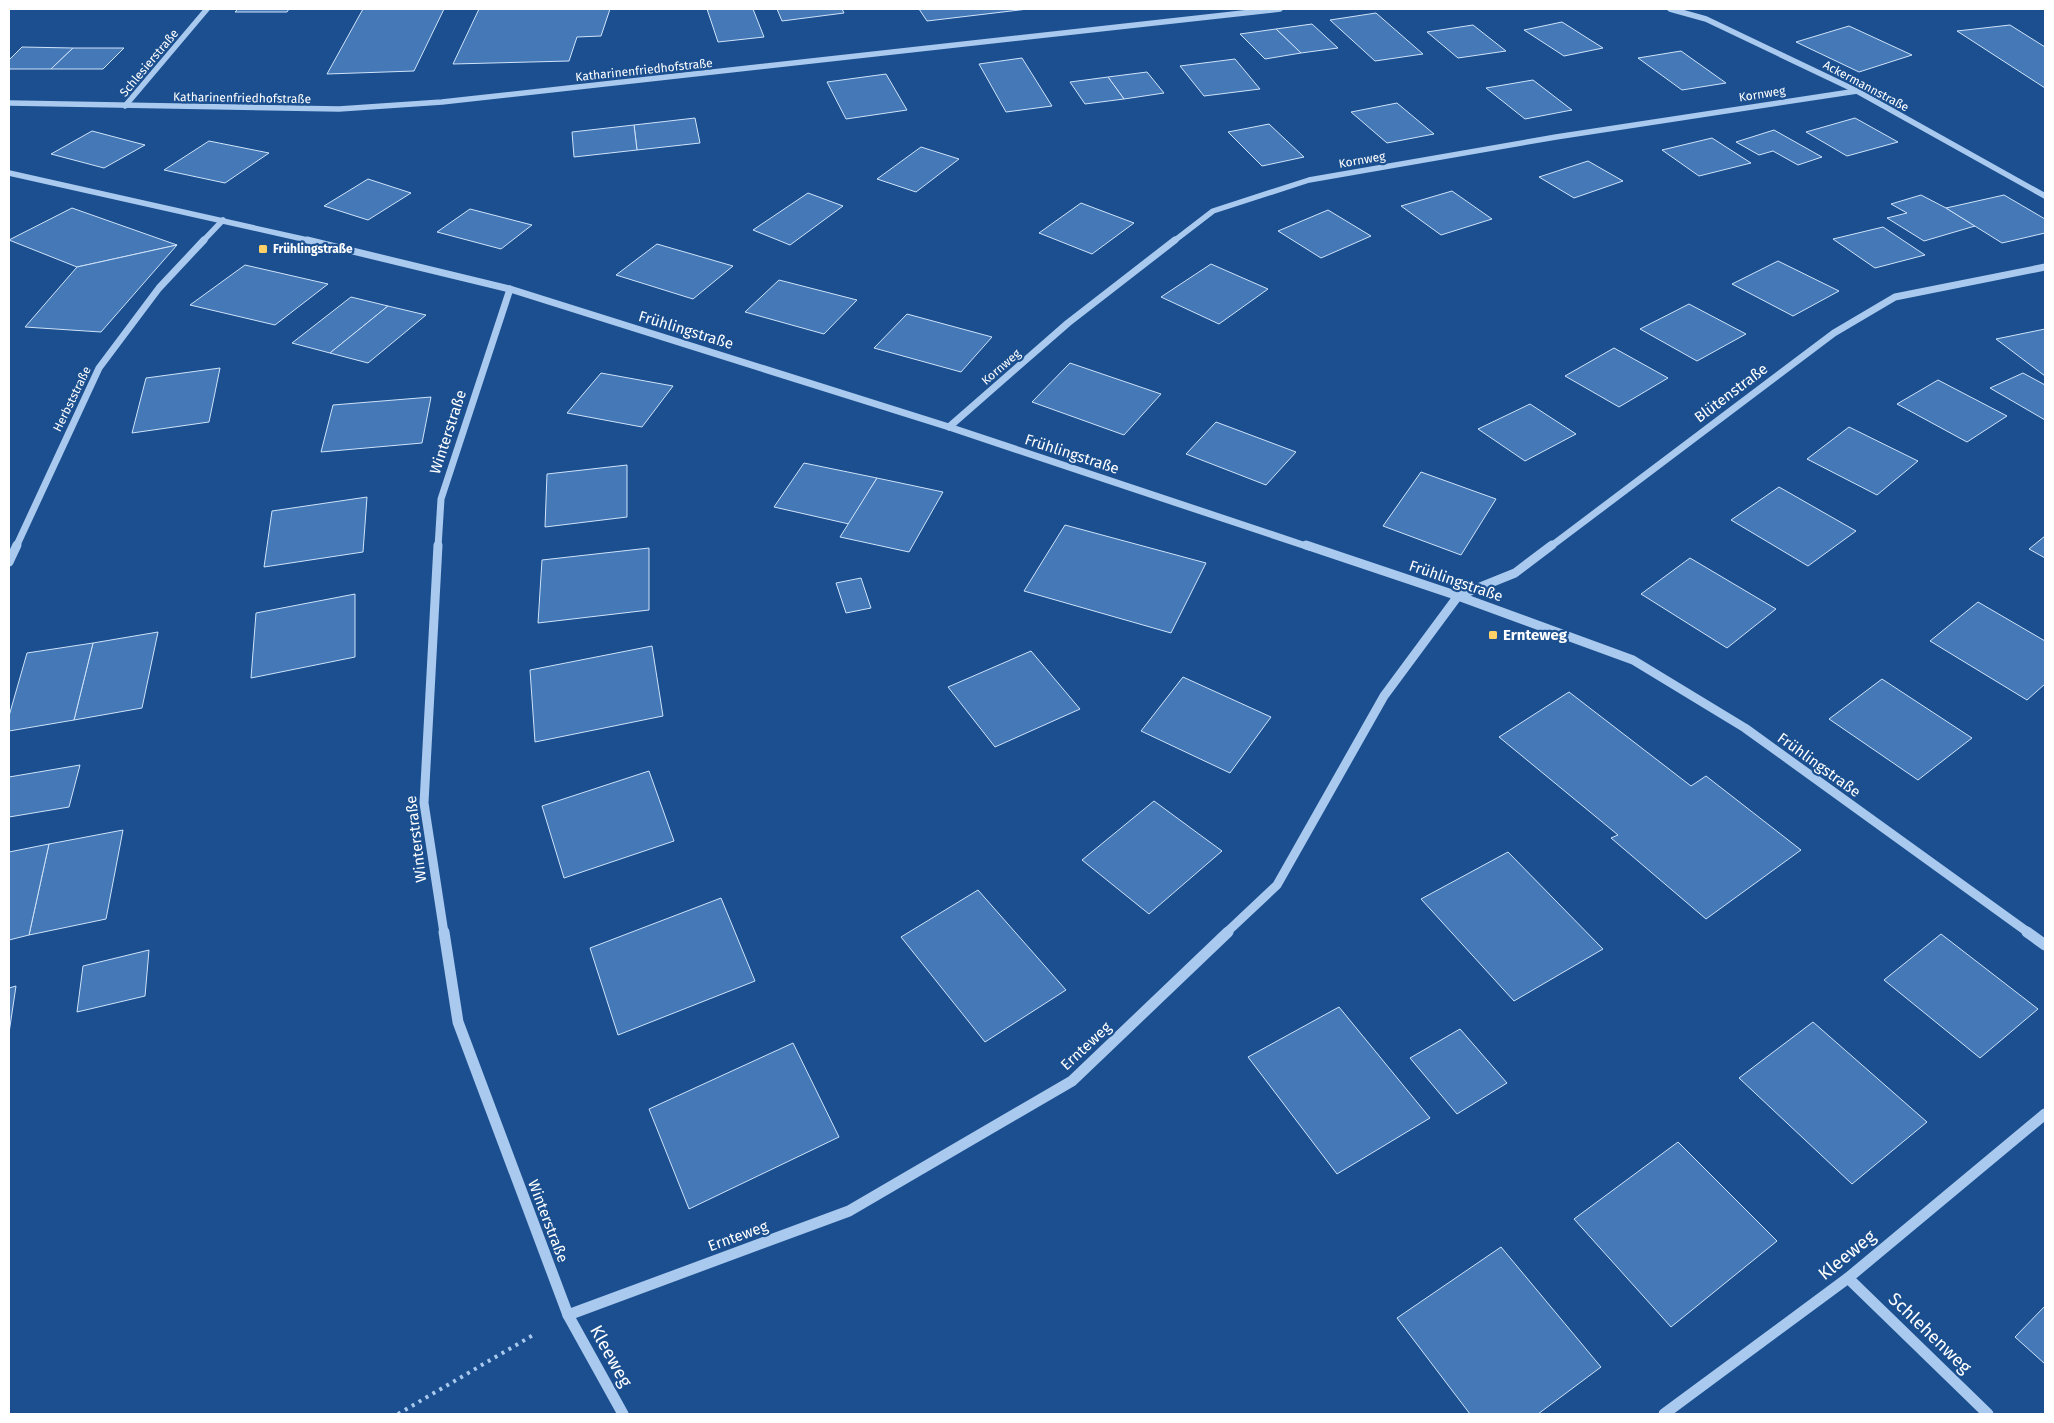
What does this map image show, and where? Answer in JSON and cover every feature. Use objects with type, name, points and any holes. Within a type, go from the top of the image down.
[{"type":"street","name":"Schlesierstraße","points":[[125,106],[207,9]]},
{"type":"street","name":"Katharinenfriedhofstraße","points":[[10,104],[339,109],[442,102],[1280,9]]},
{"type":"street","name":"Ackermannstraße","points":[[1670,9],[1706,19],[1857,90],[2045,196]]},
{"type":"street","name":"Kornweg","points":[[949,428],[1068,323],[1213,211],[1309,180],[1556,137],[1857,90]]},
{"type":"street","name":"Frühlingstraße","points":[[9,173],[223,220],[510,289],[949,428],[1458,596],[1633,660],[1745,728],[2045,945]]},
{"type":"street","name":"Herbststraße","points":[[9,562],[99,368],[159,288],[223,220]]},
{"type":"street","name":"Blütenstraße","points":[[1458,596],[1515,573],[1834,333],[1895,297],[2045,267]]},
{"type":"street","name":"Winterstraße","points":[[510,289],[441,499],[424,803],[458,1022],[568,1315]]},
{"type":"street","name":"Ernteweg","points":[[568,1315],[849,1212],[1072,1081],[1277,885],[1384,696],[1458,596]]},
{"type":"street","name":"Kleeweg","points":[[1664,1414],[1848,1278],[2045,1114]]},
{"type":"street","name":"Schlehenweg","points":[[1848,1278],[1988,1414]]},
{"type":"street","name":"Kleeweg","points":[[568,1315],[623,1414]]},
{"type":"path","points":[[398,1414],[568,1315]]},
{"type":"building","points":[[238,9],[289,9],[287,12],[235,12]]},
{"type":"building","points":[[363,9],[444,9],[414,71],[327,74]]},
{"type":"building","points":[[479,9],[610,9],[601,36],[577,37],[569,61],[453,64]]},
{"type":"building","points":[[707,9],[753,9],[764,37],[718,42]]},
{"type":"building","points":[[777,9],[842,9],[844,13],[782,21]]},
{"type":"building","points":[[919,9],[1028,9],[927,21]]},
{"type":"building","points":[[1376,13],[1423,54],[1375,61],[1330,20]]},
{"type":"building","points":[[1562,22],[1603,48],[1564,56],[1524,30]]},
{"type":"building","points":[[1312,24],[1338,48],[1301,53],[1276,29]]},
{"type":"building","points":[[1473,25],[1506,51],[1458,58],[1427,32]]},
{"type":"building","points":[[2010,25],[2045,47],[2045,88],[1957,31]]},
{"type":"building","points":[[1849,26],[1912,55],[1859,72],[1796,42]]},
{"type":"building","points":[[1276,29],[1301,53],[1265,59],[1240,34]]},
{"type":"building","points":[[22,47],[73,48],[51,69],[9,69],[9,60]]},
{"type":"building","points":[[73,48],[124,48],[103,69],[51,69]]},
{"type":"building","points":[[1681,51],[1726,83],[1682,90],[1638,58]]},
{"type":"building","points":[[1022,58],[1052,106],[1006,112],[979,64]]},
{"type":"building","points":[[1235,59],[1260,89],[1204,96],[1180,66]]},
{"type":"building","points":[[1147,72],[1164,93],[1124,99],[1108,77]]},
{"type":"building","points":[[886,74],[907,110],[846,119],[827,82]]},
{"type":"building","points":[[1108,77],[1124,99],[1085,104],[1070,82]]},
{"type":"building","points":[[1533,80],[1572,110],[1525,119],[1486,88]]},
{"type":"building","points":[[1397,103],[1434,134],[1387,143],[1351,112]]},
{"type":"building","points":[[695,118],[700,143],[637,150],[634,125]]},
{"type":"building","points":[[1855,118],[1898,142],[1847,156],[1806,132]]},
{"type":"building","points":[[1269,124],[1304,157],[1262,166],[1228,132]]},
{"type":"building","points":[[634,125],[637,150],[574,157],[572,132]]},
{"type":"building","points":[[1774,130],[1822,157],[1798,165],[1773,151],[1759,155],[1736,142]]},
{"type":"building","points":[[92,131],[145,145],[104,168],[51,154]]},
{"type":"building","points":[[1712,138],[1751,163],[1699,176],[1662,150]]},
{"type":"building","points":[[209,141],[269,153],[225,183],[164,170]]},
{"type":"building","points":[[921,147],[959,159],[916,192],[877,179]]},
{"type":"building","points":[[1588,161],[1623,181],[1574,198],[1539,177]]},
{"type":"building","points":[[368,179],[411,193],[368,220],[324,206]]},
{"type":"building","points":[[1452,191],[1492,219],[1441,235],[1401,206]]},
{"type":"building","points":[[808,193],[843,206],[790,245],[753,230]]},
{"type":"building","points":[[1921,195],[1975,226],[1924,241],[1887,218],[1907,213],[1891,204]]},
{"type":"building","points":[[2004,195],[2045,219],[2045,233],[2002,243],[1946,208]]},
{"type":"building","points":[[1081,203],[1134,223],[1092,254],[1039,233]]},
{"type":"building","points":[[72,208],[177,245],[77,267],[9,240]]},
{"type":"building","points":[[470,209],[532,225],[501,249],[437,232]]},
{"type":"building","points":[[1328,210],[1371,236],[1321,258],[1278,231]]},
{"type":"building","points":[[1883,227],[1925,255],[1875,268],[1833,239]]},
{"type":"building","points":[[657,244],[733,266],[693,299],[616,275]]},
{"type":"building","points":[[177,245],[101,332],[25,327],[77,267]]},
{"type":"building","points":[[1778,261],[1839,291],[1793,316],[1732,284]]},
{"type":"building","points":[[1211,264],[1268,289],[1219,324],[1161,297]]},
{"type":"building","points":[[245,265],[328,284],[275,325],[190,305]]},
{"type":"building","points":[[779,280],[857,300],[824,334],[745,312]]},
{"type":"building","points":[[351,297],[388,306],[330,353],[292,343]]},
{"type":"building","points":[[1689,304],[1746,334],[1697,361],[1640,329]]},
{"type":"building","points":[[388,306],[426,315],[368,363],[330,353]]},
{"type":"building","points":[[907,314],[992,337],[961,372],[874,348]]},
{"type":"building","points":[[2045,329],[2045,376],[1996,339]]},
{"type":"building","points":[[1614,348],[1668,378],[1619,407],[1565,376]]},
{"type":"building","points":[[1070,363],[1161,394],[1124,435],[1032,402]]},
{"type":"building","points":[[220,368],[209,422],[132,433],[146,378]]},
{"type":"building","points":[[601,373],[673,386],[642,427],[567,413]]},
{"type":"building","points":[[2023,373],[2045,385],[2045,420],[1990,388]]},
{"type":"building","points":[[1938,380],[2007,416],[1967,442],[1897,404]]},
{"type":"building","points":[[431,397],[422,443],[321,452],[333,405]]},
{"type":"building","points":[[1530,404],[1576,434],[1525,461],[1478,429]]},
{"type":"building","points":[[1216,422],[1296,452],[1266,485],[1186,454]]},
{"type":"building","points":[[1849,427],[1918,461],[1877,495],[1807,459]]},
{"type":"building","points":[[804,463],[877,478],[849,524],[774,507]]},
{"type":"building","points":[[627,465],[627,517],[545,527],[547,474]]},
{"type":"building","points":[[1421,472],[1496,499],[1461,555],[1383,526]]},
{"type":"building","points":[[877,478],[943,492],[909,552],[840,537]]},
{"type":"building","points":[[1779,487],[1856,531],[1808,566],[1731,520]]},
{"type":"building","points":[[367,497],[363,552],[264,567],[272,511]]},
{"type":"building","points":[[1065,525],[1206,563],[1171,633],[1024,591]]},
{"type":"building","points":[[2045,536],[2045,558],[2029,549]]},
{"type":"building","points":[[649,548],[649,610],[538,623],[542,560]]},
{"type":"building","points":[[1690,558],[1776,609],[1727,648],[1641,594]]},
{"type":"building","points":[[861,578],[871,608],[846,613],[836,583]]},
{"type":"building","points":[[355,594],[355,657],[251,678],[256,613]]},
{"type":"building","points":[[1978,602],[2045,641],[2045,684],[2027,700],[1930,641]]},
{"type":"building","points":[[158,632],[142,708],[74,720],[93,643]]},
{"type":"building","points":[[93,643],[74,720],[9,731],[9,716],[27,653]]},
{"type":"building","points":[[652,646],[663,716],[535,742],[530,670]]},
{"type":"building","points":[[1031,651],[1080,709],[995,747],[948,687]]},
{"type":"building","points":[[1183,677],[1271,717],[1230,773],[1141,731]]},
{"type":"building","points":[[1882,679],[1972,738],[1918,780],[1829,719]]},
{"type":"building","points":[[1569,692],[1691,786],[1706,776],[1801,850],[1706,919],[1611,838],[1618,835],[1499,737]]},
{"type":"building","points":[[80,765],[69,807],[9,817],[9,777]]},
{"type":"building","points":[[649,771],[674,841],[564,878],[542,806]]},
{"type":"building","points":[[1154,801],[1222,851],[1149,914],[1082,860]]},
{"type":"building","points":[[123,830],[106,919],[29,935],[49,844]]},
{"type":"building","points":[[49,844],[29,935],[9,940],[9,852]]},
{"type":"building","points":[[1508,852],[1603,949],[1514,1001],[1421,899]]},
{"type":"building","points":[[978,890],[1066,990],[985,1042],[901,937]]},
{"type":"building","points":[[721,898],[755,981],[618,1035],[590,948]]},
{"type":"building","points":[[1941,934],[2038,1009],[1980,1058],[1884,980]]},
{"type":"building","points":[[149,950],[145,996],[77,1012],[83,966]]},
{"type":"building","points":[[16,986],[9,1033],[9,988]]},
{"type":"building","points":[[1339,1007],[1430,1118],[1337,1174],[1248,1057]]},
{"type":"building","points":[[1813,1022],[1927,1122],[1852,1184],[1739,1078]]},
{"type":"building","points":[[1460,1029],[1507,1083],[1457,1114],[1410,1058]]},
{"type":"building","points":[[793,1043],[839,1137],[689,1209],[649,1109]]},
{"type":"building","points":[[1678,1142],[1777,1241],[1671,1327],[1574,1219]]},
{"type":"building","points":[[1501,1247],[1601,1367],[1538,1414],[1470,1414],[1397,1318]]},
{"type":"building","points":[[2045,1306],[2045,1364],[2015,1337]]},
{"type":"place","name":"Frühlingstraße","points":[[263,249]]},
{"type":"place","name":"Ernteweg","points":[[1493,635]]}]
